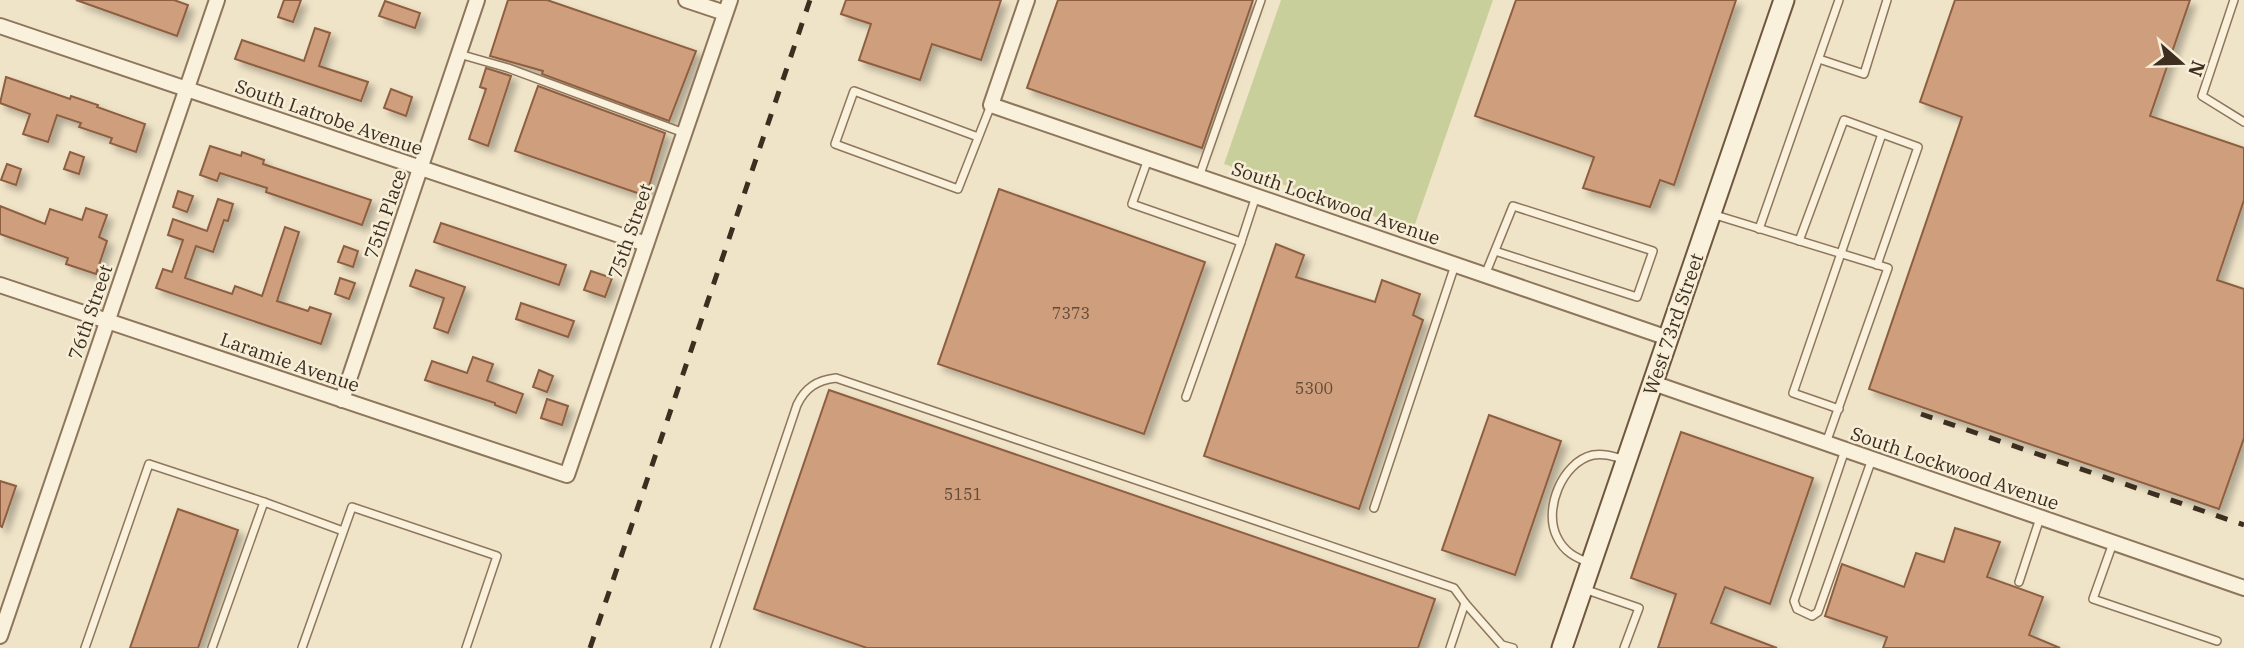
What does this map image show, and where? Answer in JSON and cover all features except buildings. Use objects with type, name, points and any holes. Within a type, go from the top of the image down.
[{"type":"street","name":"76th Street","points":[[0,636],[217,0]]},
{"type":"street","name":"75th Place","points":[[342,400],[478,0]]},
{"type":"street","points":[[686,0],[727,7]]},
{"type":"street","points":[[990,105],[1027,0]]},
{"type":"street","name":"West 73rd Street","points":[[1562,648],[1784,0]]},
{"type":"street","name":"75th Street","points":[[567,475],[727,7]]},
{"type":"street","name":"South Latrobe Avenue","points":[[0,26],[646,244]]},
{"type":"street","name":"South Lockwood Avenue","points":[[990,105],[1668,338]]},
{"type":"street","name":"Laramie Avenue","points":[[0,285],[567,475]]},
{"type":"street","name":"South Lockwood Avenue","points":[[1653,383],[2244,588]]},
{"type":"lane","points":[[1199,177],[1261,0]]},
{"type":"lane","points":[[1759,229],[1839,0]]},
{"type":"lane","points":[[1819,59],[1864,74],[1887,0]]},
{"type":"lane","points":[[2234,0],[2202,96],[2244,122]]},
{"type":"lane","points":[[459,54],[508,68],[684,133]]},
{"type":"lane","points":[[978,137],[854,91],[835,144],[958,189],[978,137],[990,105]]},
{"type":"lane","points":[[1800,241],[1844,120],[1918,147],[1877,265]]},
{"type":"lane","points":[[1839,409],[1793,393],[1882,134]]},
{"type":"lane","points":[[1148,159],[1132,204],[1241,242]]},
{"type":"lane","points":[[1186,397],[1256,196]]},
{"type":"lane","points":[[1485,275],[1513,206],[1653,251],[1637,297],[1495,251]]},
{"type":"lane","points":[[1711,214],[1888,268],[1826,444]]},
{"type":"lane","points":[[1374,508],[1455,265]]},
{"type":"lane","points":[[715,648],[797,405],[808,388],[824,379],[836,378],[1454,588],[1501,646],[1513,648]]},
{"type":"lane","points":[[1845,450],[1794,601],[1797,609],[1812,615],[1818,612],[1872,459]]},
{"type":"lane","points":[[1591,563],[1571,555],[1555,534],[1553,514],[1558,492],[1567,473],[1583,459],[1604,454],[1626,460]]},
{"type":"lane","points":[[85,648],[149,464],[343,531]]},
{"type":"lane","points":[[212,648],[264,502]]},
{"type":"lane","points":[[302,648],[352,507],[497,556],[466,648]]},
{"type":"lane","points":[[2019,582],[2040,518]]},
{"type":"lane","points":[[2113,543],[2093,599],[2217,641]]},
{"type":"lane","points":[[1583,588],[1639,608],[1624,648]]},
{"type":"lane","points":[[1450,648],[1465,603]]},
{"type":"green space","points":[[1281,0],[1493,0],[1413,230],[1224,164]]},
{"type":"railway","points":[[590,648],[810,0]]},
{"type":"railway","points":[[1921,414],[2244,525]]}]
